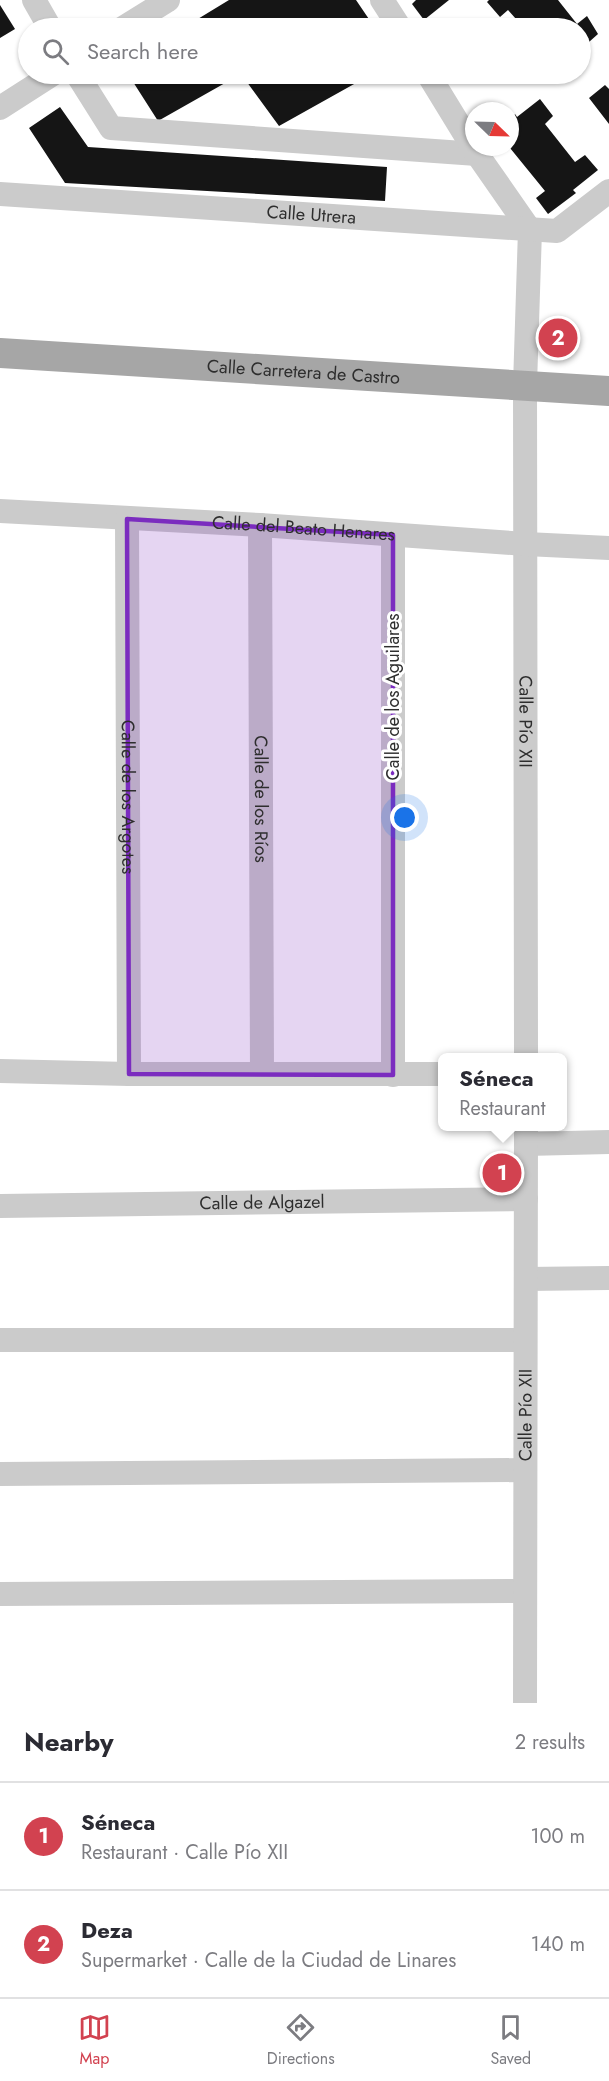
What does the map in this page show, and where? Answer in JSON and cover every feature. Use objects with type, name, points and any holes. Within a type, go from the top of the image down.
[{"type":"main road","name":"Calle Carretera de Castro","points":[[0,353],[609,391]]},
{"type":"street","points":[[34,0],[44,18]]},
{"type":"street","points":[[139,18],[168,0]]},
{"type":"street","points":[[382,0],[394,18]]},
{"type":"street","points":[[0,108],[37,84]]},
{"type":"street","points":[[83,84],[111,128],[465,153]]},
{"type":"street","points":[[434,84],[465,134]]},
{"type":"street","points":[[478,156],[530,230]]},
{"type":"street","name":"Calle Utrera","points":[[0,194],[557,231],[609,191]]},
{"type":"street","name":"Calle Pío XII","points":[[526,1053],[525,386],[530,230]]},
{"type":"street","name":"Calle del Beato Henares","points":[[0,511],[261,525],[609,548]]},
{"type":"street","name":"Calle de los Argotes","points":[[127,519],[129,1074]]},
{"type":"street","name":"Calle de los Ríos","points":[[261,525],[262,1073]]},
{"type":"street","name":"Calle de los Aguilares","points":[[393,535],[393,1075]]},
{"type":"street","points":[[0,1071],[129,1074],[438,1074]]},
{"type":"street","points":[[526,1135],[609,1142]]},
{"type":"street","name":"Calle Pío XII","points":[[525,1703],[526,1135]]},
{"type":"street","name":"Calle de Algazel","points":[[0,1206],[526,1199]]},
{"type":"street","points":[[526,1279],[609,1278]]},
{"type":"street","points":[[0,1340],[525,1340]]},
{"type":"street","points":[[0,1474],[525,1470]]},
{"type":"street","points":[[0,1594],[525,1591]]},
{"type":"highlighted area","points":[[127,519],[393,535],[393,1075],[129,1074]]},
{"type":"building","points":[[229,0],[356,0],[368,18],[199,18]]},
{"type":"building","points":[[416,0],[449,0],[426,18],[422,18],[412,4]]},
{"type":"building","points":[[489,0],[558,0],[572,18],[515,18],[508,10],[500,17],[487,2]]},
{"type":"building","points":[[0,5],[15,29],[0,38]]},
{"type":"building","points":[[591,23],[598,34],[591,40]]},
{"type":"building","points":[[134,84],[223,84],[158,121]]},
{"type":"building","points":[[248,84],[354,84],[279,126]]},
{"type":"building","points":[[605,85],[609,89],[609,124],[589,98]]},
{"type":"building","points":[[540,99],[553,116],[545,124],[575,162],[585,155],[598,170],[573,190],[576,193],[548,214],[536,198],[545,191],[517,156],[519,156],[519,115]]},
{"type":"building","points":[[60,107],[88,147],[387,167],[385,201],[65,183],[29,128]]},
{"type":"place","name":"Deza","points":[[558,338]]},
{"type":"place","name":"Séneca","points":[[502,1173]]}]
